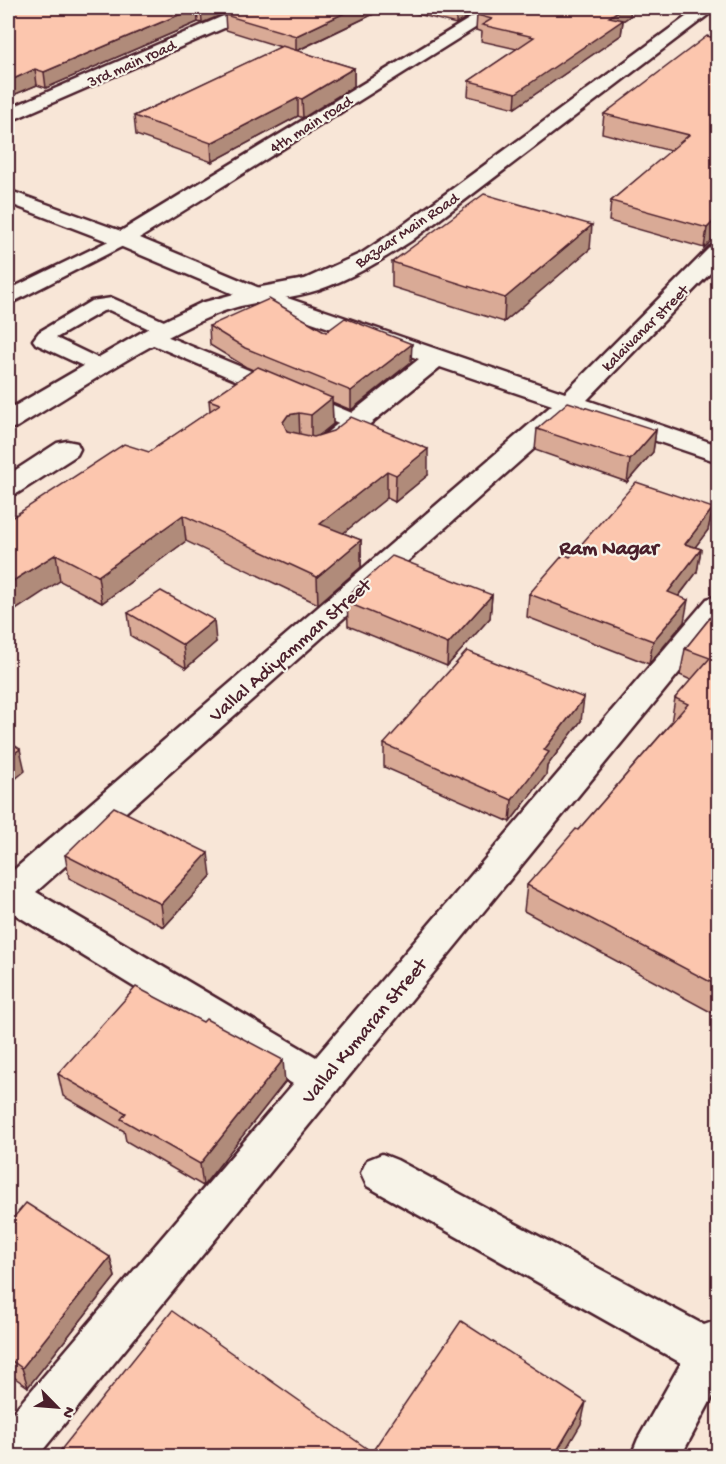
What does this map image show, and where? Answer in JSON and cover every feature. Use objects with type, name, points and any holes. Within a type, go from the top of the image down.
[{"type":"street","name":"3rd main road","points":[[8,116],[255,8]]},
{"type":"street","name":"4th main road","points":[[123,239],[498,8]]},
{"type":"street","points":[[287,288],[295,275],[353,248],[378,231],[677,8]]},
{"type":"street","name":"Bazaar Main Road","points":[[8,421],[159,333],[210,308],[256,295],[311,285],[370,258],[708,8]]},
{"type":"street","points":[[8,196],[123,239],[256,295],[718,454]]},
{"type":"street","name":"kalaivanar street","points":[[570,403],[718,252]]},
{"type":"street","points":[[299,449],[314,453],[322,450],[437,357]]},
{"type":"street","name":"Vallal Adiyamman Street","points":[[9,895],[570,403]]},
{"type":"street","points":[[8,486],[67,449]]},
{"type":"street","name":"Vallal Kumaran Street","points":[[8,1455],[718,606]]},
{"type":"street","points":[[9,895],[321,1080]]},
{"type":"street","points":[[382,1173],[716,1352],[655,1456]]},
{"type":"lane","points":[[8,297],[123,239]]},
{"type":"lane","points":[[101,367],[43,340],[56,330],[105,303],[112,304],[159,333],[356,423]]},
{"type":"building","points":[[8,8],[195,8],[44,72],[35,69],[9,81]]},
{"type":"building","points":[[242,8],[355,8],[296,36],[225,15]]},
{"type":"building","points":[[489,8],[623,8],[609,17],[623,20],[516,93],[469,81],[534,37],[482,25],[492,19],[477,15]]},
{"type":"building","points":[[707,36],[718,39],[718,217],[707,228],[611,201],[689,135],[604,114]]},
{"type":"building","points":[[282,46],[354,68],[302,99],[298,98],[211,143],[134,116]]},
{"type":"building","points":[[484,194],[592,225],[505,298],[392,262]]},
{"type":"building","points":[[269,299],[326,332],[345,318],[412,344],[351,391],[245,348],[209,326]]},
{"type":"building","points":[[258,367],[332,398],[311,415],[299,413],[288,415],[283,422],[287,431],[314,437],[333,431],[351,417],[428,449],[396,475],[387,471],[320,524],[361,540],[317,577],[183,515],[98,576],[56,554],[8,584],[8,520],[124,444],[149,452],[220,404],[209,400]]},
{"type":"building","points":[[568,402],[656,430],[630,460],[537,429]]},
{"type":"building","points":[[636,482],[713,508],[685,544],[701,549],[668,592],[688,600],[653,641],[529,594],[564,554],[570,557]]},
{"type":"building","points":[[392,556],[492,595],[448,644],[348,603],[353,598],[347,596]]},
{"type":"building","points":[[161,591],[214,620],[183,645],[128,613]]},
{"type":"building","points":[[718,608],[718,986],[527,885],[688,704],[675,698],[710,658],[685,649]]},
{"type":"building","points":[[467,651],[584,698],[544,750],[549,752],[512,800],[384,744]]},
{"type":"building","points":[[8,741],[20,749],[8,758]]},
{"type":"building","points":[[114,807],[208,853],[161,904],[65,855]]},
{"type":"building","points":[[136,987],[203,1022],[206,1019],[283,1060],[200,1164],[121,1119],[126,1113],[58,1074]]},
{"type":"building","points":[[26,1203],[110,1257],[22,1368],[8,1358],[8,1224]]},
{"type":"building","points":[[172,1311],[372,1452],[461,1321],[586,1402],[554,1456],[56,1456]]},
{"type":"district","name":"Ram Nagar","points":[[609,547]]}]
